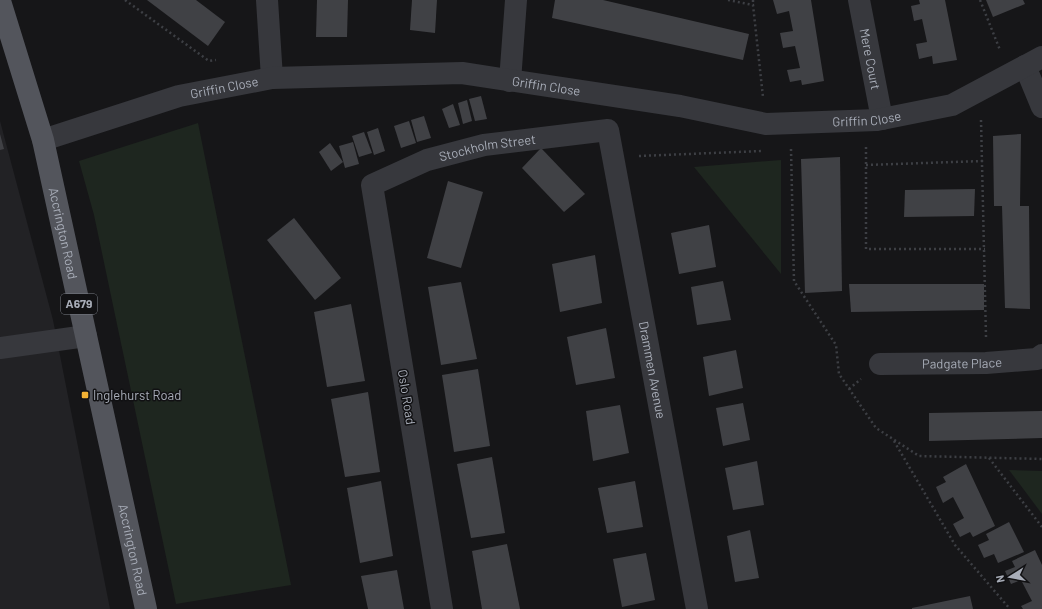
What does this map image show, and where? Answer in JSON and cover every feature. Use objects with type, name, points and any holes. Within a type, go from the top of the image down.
[{"type":"main road","name":"Accrington Road","points":[[0,1],[6,38],[43,140],[146,609]]},
{"type":"street","points":[[267,0],[272,78]]},
{"type":"street","points":[[510,81],[516,0]]},
{"type":"street","name":"Mere Court","points":[[859,0],[874,119]]},
{"type":"street","points":[[1026,66],[1042,107]]},
{"type":"street","name":"Griffin Close","points":[[43,140],[179,96],[272,78],[462,73],[680,106],[766,124],[874,119],[952,105],[1026,66]]},
{"type":"street","name":"Drammen Avenue","points":[[608,130],[697,609]]},
{"type":"street","name":"Stockholm Street","points":[[372,186],[427,160],[484,145],[608,130]]},
{"type":"street","name":"Oslo Road","points":[[372,186],[442,609]]},
{"type":"street","points":[[0,348],[86,336]]},
{"type":"street","name":"Padgate Place","points":[[880,364],[986,363],[1037,359],[1042,356]]},
{"type":"path","points":[[125,0],[209,61],[217,60]]},
{"type":"path","points":[[728,0],[753,5]]},
{"type":"path","points":[[752,0],[763,93]]},
{"type":"path","points":[[980,0],[1026,66]]},
{"type":"path","points":[[980,90],[985,249],[986,363]]},
{"type":"path","points":[[874,119],[866,165],[866,250],[985,249]]},
{"type":"path","points":[[614,157],[762,151],[766,124]]},
{"type":"path","points":[[866,165],[982,161]]},
{"type":"path","points":[[893,439],[955,545],[1010,609]]},
{"type":"path","points":[[989,458],[1042,527]]},
{"type":"shaded area","points":[[0,121],[53,320],[110,609],[0,609]]},
{"type":"shaded area","points":[[198,123],[291,585],[176,604],[94,215],[79,161]]},
{"type":"shaded area","points":[[781,160],[781,274],[694,167]]},
{"type":"shaded area","points":[[1009,470],[1042,471],[1042,514]]},
{"type":"building","points":[[147,0],[196,0],[225,22],[208,46]]},
{"type":"building","points":[[317,0],[348,0],[347,37],[316,37]]},
{"type":"building","points":[[412,0],[437,0],[435,33],[410,30]]},
{"type":"building","points":[[555,0],[603,0],[749,34],[743,60],[552,18]]},
{"type":"building","points":[[773,0],[811,0],[824,81],[802,85],[801,80],[790,82],[787,70],[800,68],[795,46],[783,48],[780,33],[793,31],[789,11],[777,14]]},
{"type":"building","points":[[919,0],[945,0],[957,60],[933,64],[932,56],[919,59],[916,44],[927,42],[922,19],[914,21],[911,6],[920,4]]},
{"type":"building","points":[[986,0],[1023,0],[1025,4],[993,17]]},
{"type":"building","points":[[481,96],[487,119],[475,121],[469,99]]},
{"type":"building","points":[[467,100],[472,121],[463,124],[458,103]]},
{"type":"building","points":[[453,104],[460,125],[449,128],[442,109]]},
{"type":"building","points":[[424,116],[431,138],[417,142],[411,120]]},
{"type":"building","points":[[409,121],[416,143],[401,148],[394,126]]},
{"type":"building","points":[[378,128],[385,151],[374,155],[367,132]]},
{"type":"building","points":[[364,132],[372,153],[359,157],[352,136]]},
{"type":"building","points":[[0,134],[4,149],[0,150]]},
{"type":"building","points":[[1021,134],[1020,206],[1029,206],[1030,309],[1005,308],[1002,206],[994,206],[993,136]]},
{"type":"building","points":[[353,142],[359,164],[345,168],[339,146]]},
{"type":"building","points":[[330,143],[343,162],[331,171],[319,152]]},
{"type":"building","points":[[541,148],[585,194],[564,212],[522,168]]},
{"type":"building","points":[[840,157],[842,291],[805,293],[801,159]]},
{"type":"building","points":[[448,181],[483,192],[461,268],[427,258]]},
{"type":"building","points":[[975,189],[974,216],[904,217],[905,190]]},
{"type":"building","points":[[294,218],[341,278],[315,300],[267,240]]},
{"type":"building","points":[[709,225],[716,267],[679,274],[671,233]]},
{"type":"building","points":[[595,255],[602,303],[560,312],[552,264]]},
{"type":"building","points":[[723,281],[731,320],[697,325],[691,287]]},
{"type":"building","points":[[461,282],[477,359],[441,365],[428,287]]},
{"type":"building","points":[[849,284],[984,284],[984,310],[851,312]]},
{"type":"building","points":[[351,304],[365,381],[327,387],[314,312]]},
{"type":"building","points":[[606,328],[615,378],[576,385],[567,337]]},
{"type":"building","points":[[736,350],[743,388],[709,396],[703,357]]},
{"type":"building","points":[[478,369],[490,446],[454,452],[442,375]]},
{"type":"building","points":[[368,392],[380,472],[345,477],[331,399]]},
{"type":"building","points":[[743,403],[750,440],[723,446],[716,408]]},
{"type":"building","points":[[620,405],[629,453],[593,461],[586,411]]},
{"type":"building","points":[[1042,411],[1042,438],[929,441],[929,413]]},
{"type":"building","points":[[492,457],[505,533],[471,538],[457,464]]},
{"type":"building","points":[[757,461],[764,505],[733,510],[725,468]]},
{"type":"building","points":[[966,464],[995,526],[973,537],[970,532],[960,537],[953,524],[964,518],[953,497],[943,503],[936,487],[946,482],[943,477]]},
{"type":"building","points":[[381,481],[393,556],[360,563],[347,488]]},
{"type":"building","points":[[635,481],[643,527],[607,533],[598,488]]},
{"type":"building","points":[[1009,522],[1024,552],[998,563],[994,554],[984,558],[978,545],[989,540],[986,534]]},
{"type":"building","points":[[750,530],[759,578],[735,582],[727,536]]},
{"type":"building","points":[[507,544],[520,609],[482,609],[472,551]]},
{"type":"building","points":[[1035,550],[1042,565],[1042,609],[1023,609],[1021,606],[1032,601],[1021,580],[1011,584],[1005,571],[1015,567],[1012,561]]},
{"type":"building","points":[[646,553],[655,600],[622,607],[613,559]]},
{"type":"building","points":[[397,570],[404,609],[368,609],[361,576]]},
{"type":"building","points":[[970,596],[973,609],[912,609],[912,608]]},
{"type":"place","name":"Inglehurst Road","points":[[85,395]]}]
